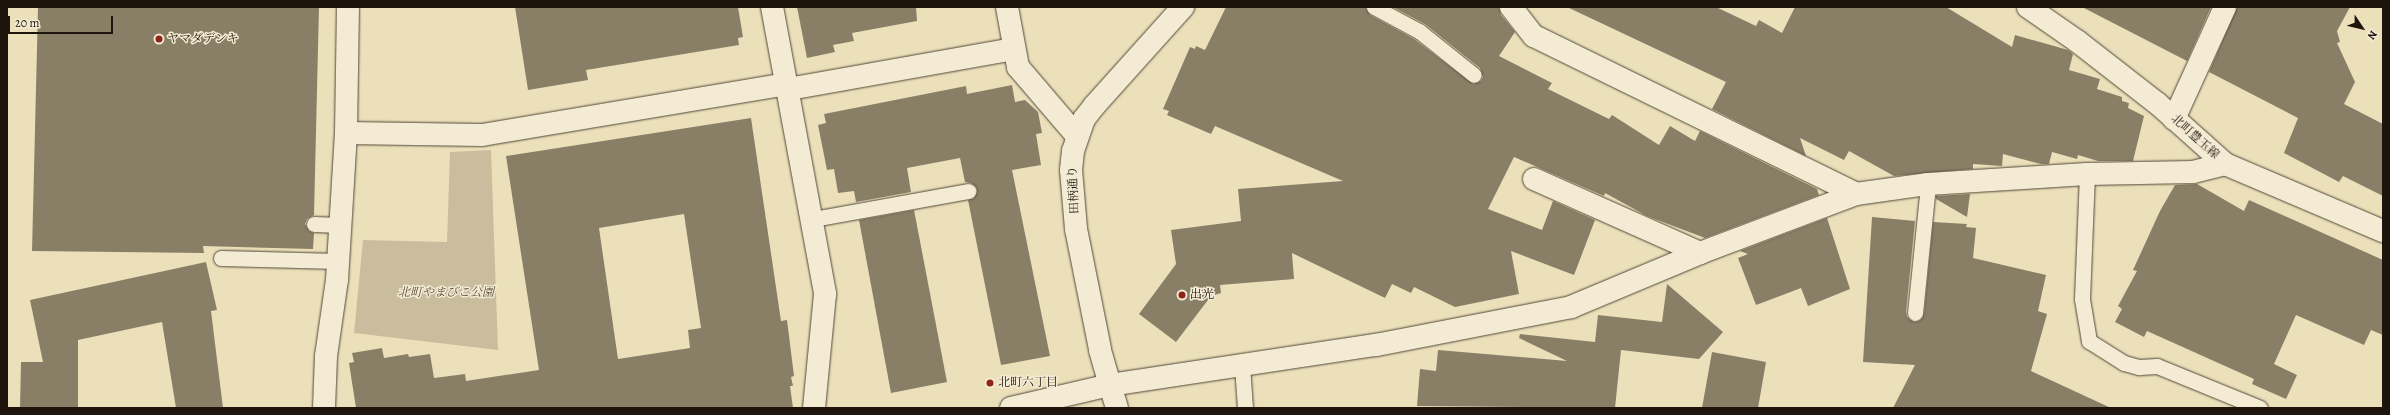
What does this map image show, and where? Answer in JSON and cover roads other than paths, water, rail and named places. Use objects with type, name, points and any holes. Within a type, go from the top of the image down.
[{"type":"street","points":[[324,408],[326,356],[338,261],[346,133],[348,7]]},
{"type":"street","points":[[772,7],[789,87],[825,294],[820,363],[814,408]]},
{"type":"street","points":[[1007,7],[1013,49],[1018,67],[1077,136]]},
{"type":"street","name":"田柄通り","points":[[1117,408],[1100,349],[1076,229],[1071,170],[1077,136],[1094,105],[1183,7]]},
{"type":"street","points":[[1511,7],[1534,36],[1856,194]]},
{"type":"street","name":"北町豊玉線","points":[[2028,7],[2077,41],[2174,119],[2225,164],[2383,231]]},
{"type":"street","points":[[2174,119],[2225,7]]},
{"type":"street","points":[[346,133],[482,135],[789,87],[1013,49]]},
{"type":"street","points":[[1011,408],[1110,385],[1376,345],[1571,307],[1700,253],[1856,194],[1928,184],[2087,174],[2193,172],[2225,164]]},
{"type":"street","points":[[1534,179],[1700,253]]},
{"type":"lane","points":[[1374,7],[1419,31],[1474,75]]},
{"type":"lane","points":[[2087,174],[2082,298],[2086,334],[2089,341],[2124,363],[2139,367],[2157,366],[2260,408]]},
{"type":"lane","points":[[1916,313],[1928,184]]},
{"type":"lane","points":[[813,219],[968,191]]},
{"type":"lane","points":[[314,224],[340,225]]},
{"type":"lane","points":[[221,258],[338,261]]},
{"type":"lane","points":[[1242,365],[1245,408]]},
{"type":"place","name":"ヤマダデンキ","points":[[159,39]]},
{"type":"place","name":"出光","points":[[1182,295]]},
{"type":"place","name":"北町六丁目","points":[[990,383]]},
{"type":"park label","name":"北町やまびこ公園","points":[[446,293]]}]
